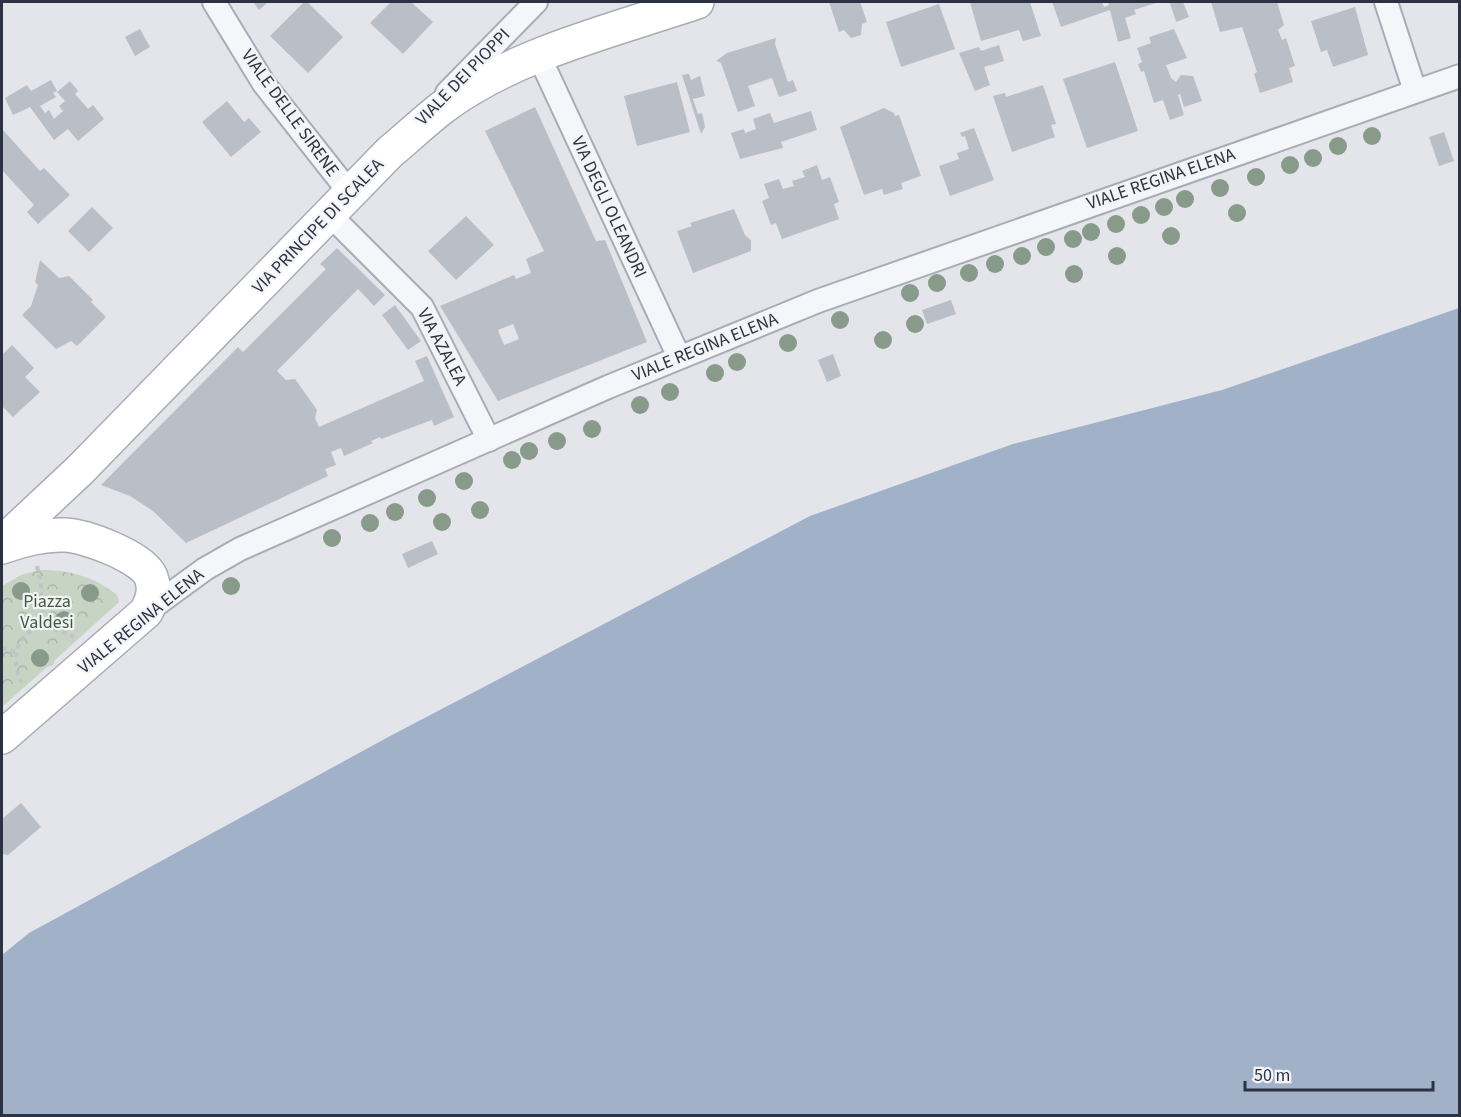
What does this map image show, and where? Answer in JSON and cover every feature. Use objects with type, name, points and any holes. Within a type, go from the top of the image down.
[{"type":"main road","name":"VIA PRINCIPE DI SCALEA","points":[[2,545],[80,470],[390,152],[444,107],[480,84],[539,56],[697,2]]},
{"type":"main road","points":[[80,470],[62,492],[58,505],[60,516],[86,540]]},
{"type":"main road","points":[[2,545],[46,536],[68,535],[107,546],[146,569],[151,576],[154,588],[152,601],[146,612]]},
{"type":"main road","name":"VIALE REGINA ELENA","points":[[5,735],[146,612]]},
{"type":"street","name":"VIALE DELLE SIRENE","points":[[214,2],[340,204]]},
{"type":"street","name":"VIALE DEI PIOPPI","points":[[390,152],[536,2]]},
{"type":"street","points":[[1386,2],[1415,91]]},
{"type":"street","name":"VIA DEGLI OLEANDRI","points":[[539,56],[679,357]]},
{"type":"street","name":"VIALE REGINA ELENA","points":[[146,612],[205,569],[240,549],[679,357],[912,266],[1460,76]]},
{"type":"street","name":"VIA AZALEA","points":[[340,204],[422,307],[489,440]]},
{"type":"path","points":[[37,566],[41,585],[42,628]]},
{"type":"path","points":[[27,691],[16,672],[16,652],[27,635],[42,628],[65,632],[83,642]]},
{"type":"path","points":[[2,648],[16,652]]},
{"type":"green space","name":"Piazza Valdesi","points":[[40,570],[60,571],[91,579],[117,595],[119,602],[55,660],[53,665],[47,667],[2,707],[2,586],[21,575]]},
{"type":"water","points":[[1459,308],[1459,1115],[2,1115],[2,955],[29,933],[392,735],[810,516],[1013,444],[1222,390]]},
{"type":"building","points":[[253,2],[268,2],[259,10]]},
{"type":"building","points":[[304,2],[307,2],[343,37],[308,73],[270,36]]},
{"type":"building","points":[[391,2],[411,2],[433,22],[403,54],[370,23]]},
{"type":"building","points":[[829,2],[860,2],[867,22],[862,24],[861,35],[851,38],[844,30],[839,32]]},
{"type":"building","points":[[970,2],[1030,2],[1041,36],[1023,41],[1019,30],[981,41]]},
{"type":"building","points":[[1052,2],[1102,2],[1104,7],[1109,5],[1108,2],[1159,2],[1134,10],[1136,14],[1125,18],[1131,38],[1118,42],[1110,10],[1061,27]]},
{"type":"building","points":[[1183,2],[1189,17],[1176,22],[1170,3]]},
{"type":"building","points":[[1211,2],[1277,2],[1284,25],[1278,30],[1282,40],[1286,38],[1295,66],[1289,68],[1293,82],[1260,93],[1254,74],[1257,72],[1242,27],[1220,32]]},
{"type":"building","points":[[939,4],[955,49],[901,67],[886,22]]},
{"type":"building","points":[[1355,7],[1368,55],[1333,67],[1327,50],[1321,52],[1311,21]]},
{"type":"building","points":[[140,29],[150,47],[135,56],[125,37]]},
{"type":"building","points":[[1174,29],[1187,58],[1166,65],[1171,78],[1176,82],[1181,75],[1193,76],[1202,101],[1184,107],[1180,94],[1178,95],[1184,115],[1170,120],[1163,100],[1154,103],[1144,71],[1141,72],[1138,64],[1142,62],[1137,48],[1151,43],[1149,37]]},
{"type":"building","points":[[776,38],[775,44],[788,82],[793,80],[797,91],[779,97],[772,78],[748,86],[755,106],[738,112],[721,63],[716,61],[727,53]]},
{"type":"building","points":[[999,45],[1004,61],[984,67],[990,85],[975,91],[959,53],[979,47],[981,51]]},
{"type":"building","points":[[1115,62],[1138,131],[1087,148],[1063,79]]},
{"type":"building","points":[[689,74],[691,80],[700,76],[705,96],[693,99],[698,114],[702,113],[705,127],[701,134],[682,75]]},
{"type":"building","points":[[51,80],[57,91],[53,93],[56,97],[40,106],[45,113],[49,110],[54,119],[63,111],[59,106],[65,101],[57,92],[70,81],[78,91],[75,94],[88,109],[93,105],[104,119],[78,141],[68,129],[54,140],[30,107],[13,115],[5,98],[27,85],[31,91]]},
{"type":"building","points":[[677,82],[690,132],[637,146],[624,96]]},
{"type":"building","points":[[1043,85],[1056,124],[1051,125],[1055,137],[1012,152],[993,96],[1005,93],[1006,97]]},
{"type":"building","points":[[227,101],[244,122],[249,118],[261,132],[231,157],[202,122]]},
{"type":"building","points":[[535,107],[596,241],[605,240],[647,342],[498,401],[440,306],[514,275],[516,279],[531,273],[526,259],[544,251],[485,131]],"holes":[[[513,324],[519,339],[504,345],[498,330]]]},
{"type":"building","points":[[884,108],[894,113],[895,116],[899,115],[921,176],[901,183],[903,189],[884,195],[882,189],[864,195],[840,127]]},
{"type":"building","points":[[811,111],[817,130],[781,142],[783,148],[740,159],[731,133],[744,129],[745,133],[756,129],[753,119],[770,113],[774,123]]},
{"type":"building","points":[[974,128],[994,180],[950,196],[939,166],[959,159],[957,153],[969,149],[965,136],[962,137],[960,133]]},
{"type":"building","points":[[2,129],[40,171],[44,168],[70,195],[38,224],[27,212],[34,205],[2,170]]},
{"type":"building","points":[[1444,132],[1454,161],[1439,166],[1429,137]]},
{"type":"building","points":[[817,165],[822,180],[830,177],[839,202],[834,204],[839,219],[782,239],[776,223],[771,225],[762,201],[769,198],[764,184],[779,179],[783,189],[794,186],[792,181],[805,177],[802,171]]},
{"type":"building","points":[[92,207],[113,228],[89,252],[68,231]]},
{"type":"building","points":[[734,209],[745,235],[751,240],[751,251],[693,273],[677,231],[692,226],[690,223]]},
{"type":"building","points":[[466,216],[494,245],[456,280],[428,251]]},
{"type":"building","points":[[337,248],[385,295],[374,306],[358,289],[277,371],[286,380],[295,379],[317,410],[315,418],[319,427],[424,381],[415,361],[427,356],[454,417],[434,426],[432,420],[381,439],[380,437],[371,441],[373,443],[344,456],[341,448],[331,452],[336,465],[325,469],[328,476],[186,543],[153,511],[130,496],[101,485],[238,347],[243,352],[326,269],[320,264]]},
{"type":"building","points":[[40,260],[59,278],[69,276],[106,317],[77,346],[71,341],[56,349],[22,315],[31,306],[38,285],[35,282]]},
{"type":"building","points":[[951,300],[956,314],[927,324],[922,310]]},
{"type":"building","points":[[395,305],[421,341],[408,350],[382,315]]},
{"type":"building","points":[[12,345],[34,368],[25,377],[40,392],[13,417],[2,406],[2,355]]},
{"type":"building","points":[[833,354],[841,376],[827,382],[818,360]]},
{"type":"building","points":[[432,541],[438,554],[408,568],[402,554]]},
{"type":"building","points":[[21,803],[41,827],[8,855],[2,854],[2,819]]}]
